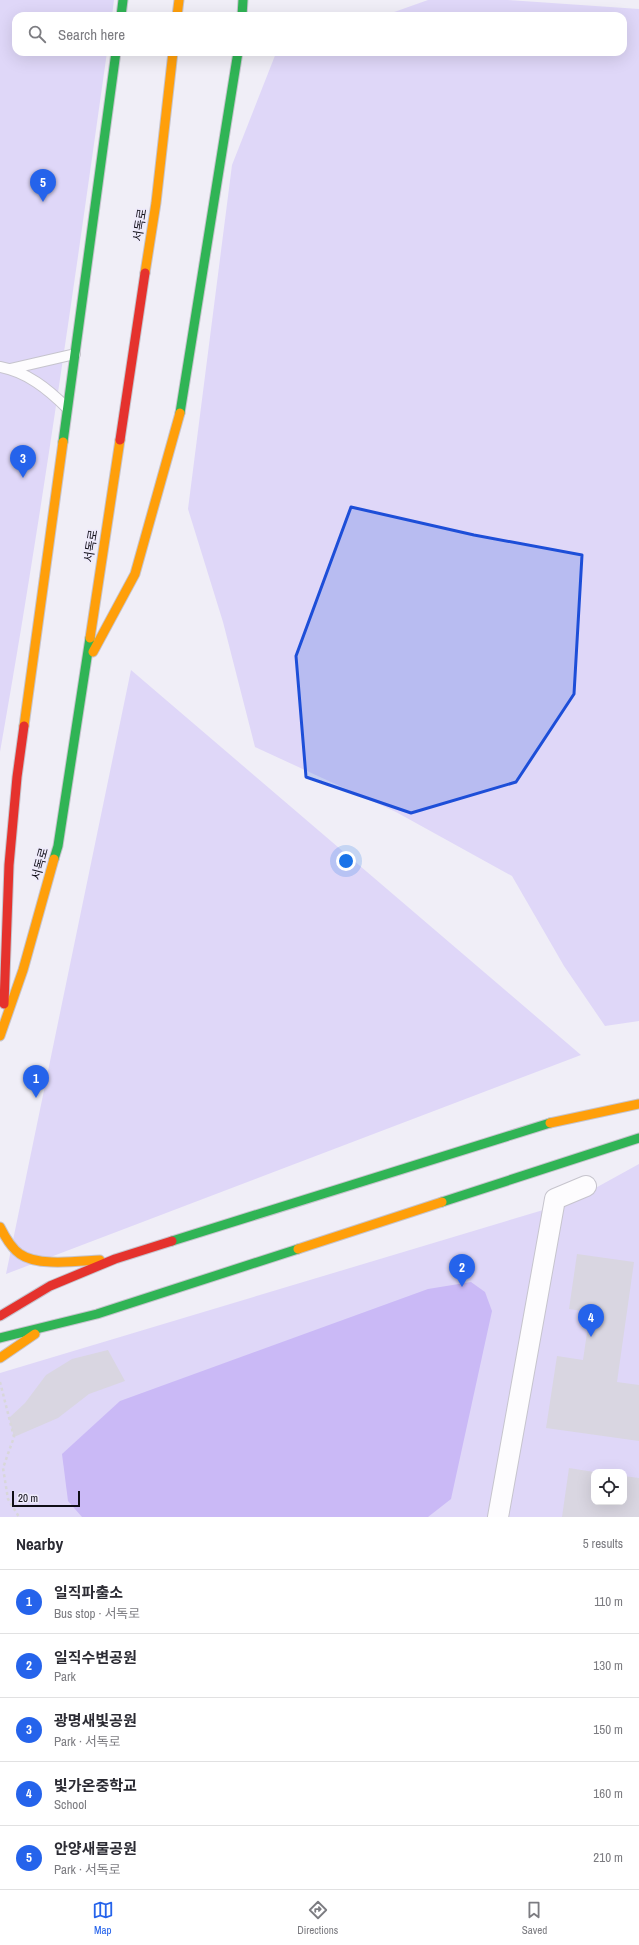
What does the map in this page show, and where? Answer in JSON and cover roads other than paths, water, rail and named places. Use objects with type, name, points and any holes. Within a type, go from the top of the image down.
[{"type":"main road","points":[[122,12],[123,0]]},
{"type":"main road","points":[[178,12],[179,0]]},
{"type":"main road","points":[[242,12],[243,0]]},
{"type":"main road","points":[[3,1023],[5,864],[115,56]]},
{"type":"main road","name":"서독로","points":[[0,1036],[3,1023],[23,970],[58,846],[156,203],[173,56]]},
{"type":"main road","points":[[86,665],[135,574],[179,419],[237,56]]},
{"type":"main road","points":[[0,1316],[50,1286],[116,1259],[549,1123],[639,1104]]},
{"type":"main road","points":[[0,1338],[44,1329],[97,1314],[639,1138]]},
{"type":"main road","points":[[0,1227],[8,1242],[22,1256],[52,1262],[116,1259]]},
{"type":"main road","points":[[0,1358],[44,1329]]},
{"type":"street","points":[[498,1517],[555,1199],[586,1186]]},
{"type":"lane","points":[[5,368],[74,354]]},
{"type":"lane","points":[[5,368],[37,381],[67,408]]},
{"type":"place","name":"안양새물공원","points":[[43,202]]},
{"type":"place","name":"광명새빛공원","points":[[23,478]]},
{"type":"place","name":"일직파출소","points":[[36,1098]]},
{"type":"place","name":"일직수변공원","points":[[462,1287]]},
{"type":"place","name":"빛가온중학교","points":[[591,1337]]}]
